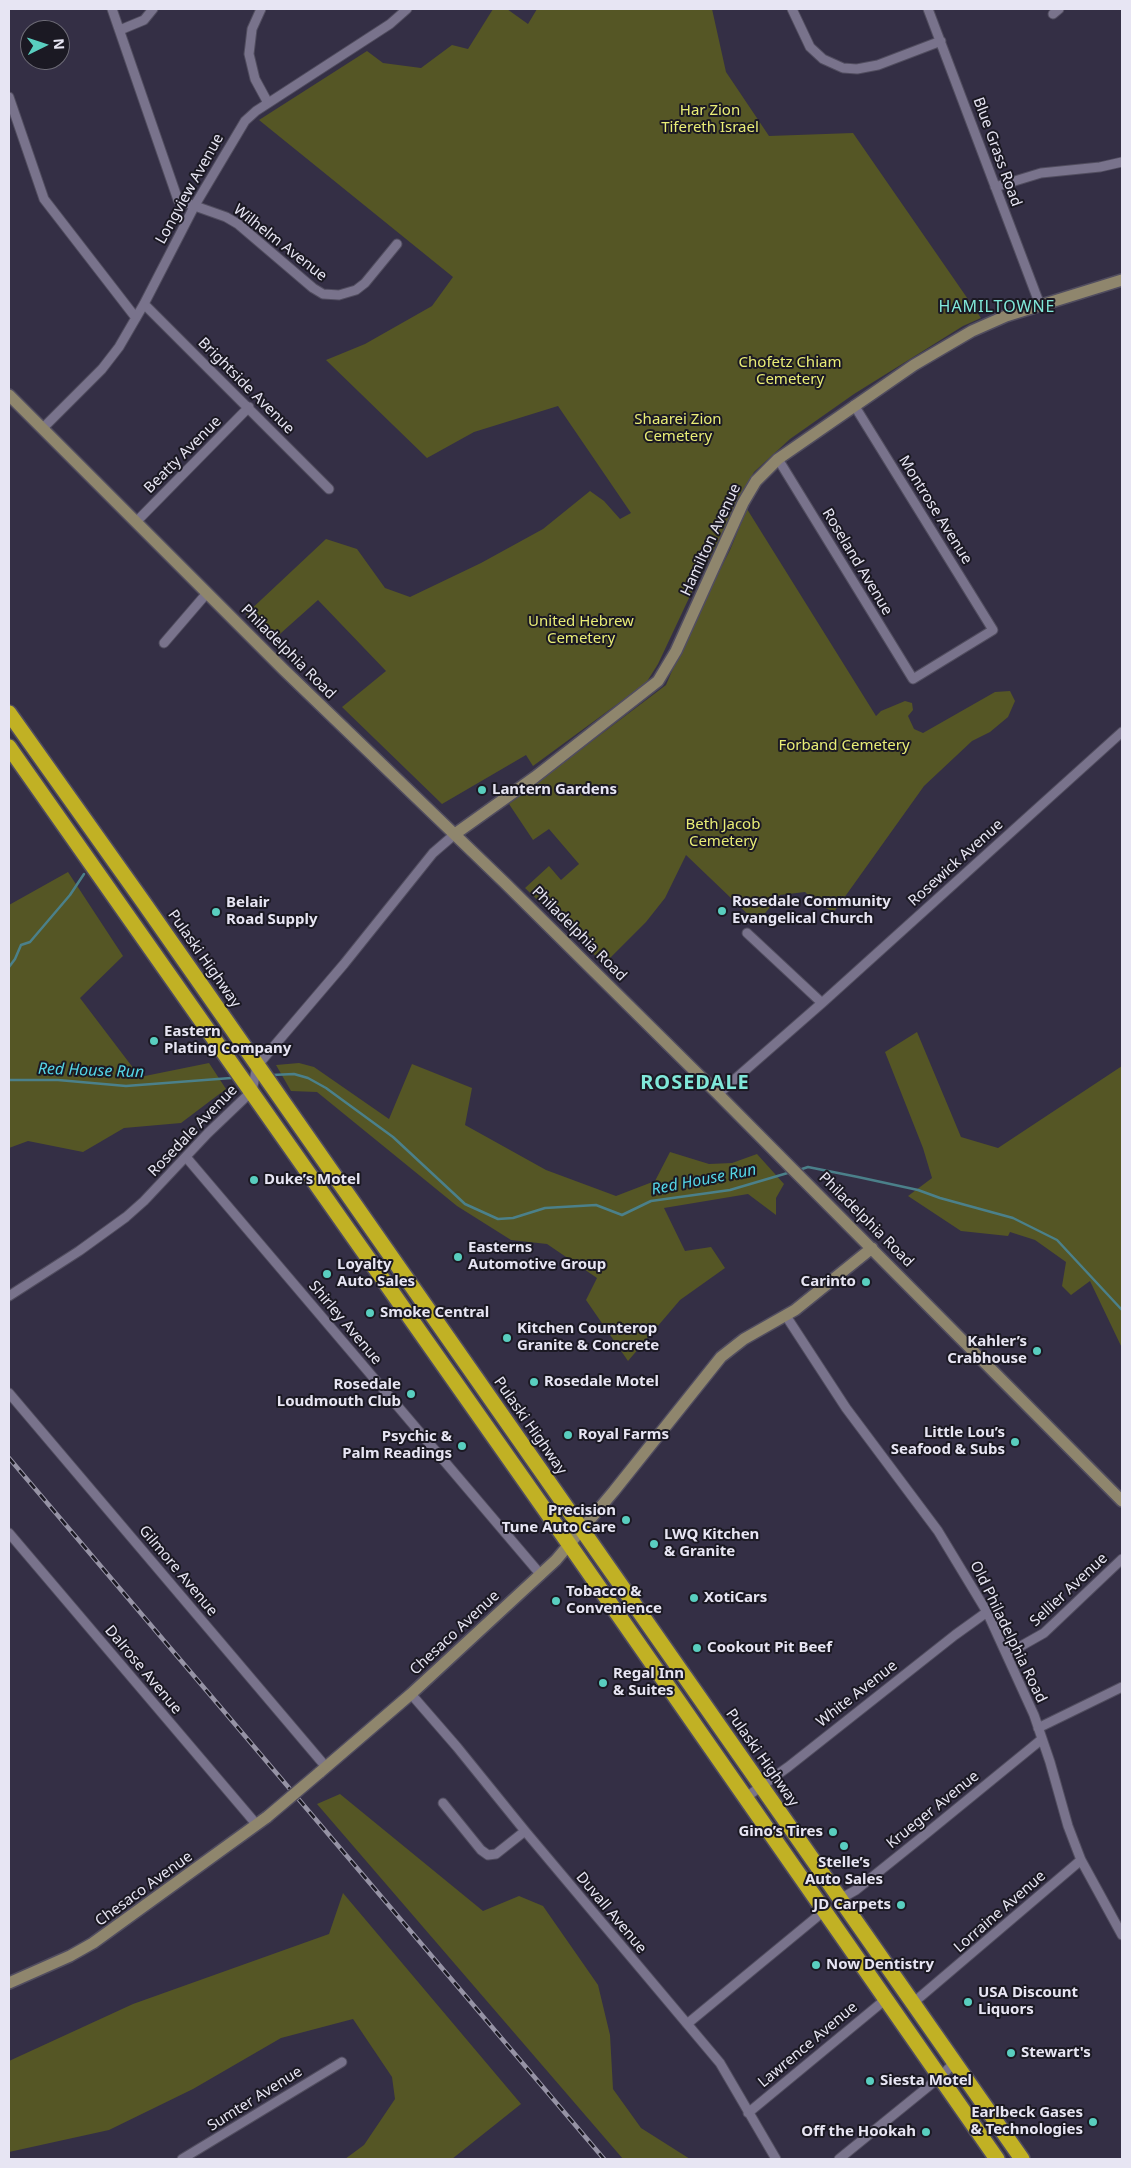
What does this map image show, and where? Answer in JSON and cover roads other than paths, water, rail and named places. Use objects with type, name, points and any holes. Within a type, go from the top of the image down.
[{"type":"highway","name":"Pulaski Highway","points":[[9,713],[1022,2159]]},
{"type":"highway","points":[[9,747],[569,1544],[997,2159]]},
{"type":"street","name":"Wilhelm Avenue","points":[[112,9],[178,200],[226,217],[238,224],[313,288],[323,294],[339,295],[356,290],[397,244]]},
{"type":"street","points":[[120,30],[144,20],[154,9]]},
{"type":"street","points":[[261,9],[250,37],[249,54],[254,79],[268,103]]},
{"type":"street","name":"Longview Avenue","points":[[42,428],[108,362],[144,304],[195,205],[245,121],[268,103],[390,24],[407,9]]},
{"type":"street","points":[[792,9],[810,47],[823,60],[843,68],[857,69],[878,65],[941,41]]},
{"type":"street","name":"Blue Grass Road","points":[[928,9],[1040,305]]},
{"type":"street","points":[[9,97],[40,189],[47,203],[136,318]]},
{"type":"street","points":[[995,187],[1042,173],[1100,167],[1122,162]]},
{"type":"street","name":"Hamilton Avenue","points":[[455,834],[538,775],[658,681],[676,651],[743,503],[756,481],[778,458],[920,361],[959,338],[1006,316],[1121,283]]},
{"type":"street","name":"Brightside Avenue","points":[[144,304],[329,489]]},
{"type":"street","name":"Philadelphia Road","points":[[9,395],[308,692],[455,834],[718,1094],[1122,1501]]},
{"type":"street","name":"Montrose Avenue","points":[[854,405],[993,630],[913,679]]},
{"type":"street","name":"Beatty Avenue","points":[[136,522],[249,407]]},
{"type":"street","name":"Roseland Avenue","points":[[778,458],[913,679]]},
{"type":"street","points":[[164,643],[208,593]]},
{"type":"street","name":"Rosewick Avenue","points":[[718,1094],[822,1003],[1122,732]]},
{"type":"street","name":"Rosedale Avenue","points":[[9,1296],[108,1232],[144,1201],[208,1133],[252,1091],[257,1066],[344,964],[433,853],[455,834]]},
{"type":"street","points":[[747,933],[822,1003]]},
{"type":"street","name":"Shirley Avenue","points":[[186,1157],[541,1575]]},
{"type":"street","name":"Chesaco Avenue","points":[[9,1984],[70,1956],[93,1943],[267,1817],[411,1694],[541,1575],[582,1530],[718,1361],[744,1339],[786,1316],[872,1248]]},
{"type":"street","name":"Old Philadelphia Road","points":[[786,1316],[846,1408],[938,1531],[987,1612],[1007,1654],[1042,1738],[1081,1860],[1122,1935]]},
{"type":"street","name":"Gilmore Avenue","points":[[9,1393],[322,1770]]},
{"type":"street","name":"Dalrose Avenue","points":[[9,1533],[257,1825]]},
{"type":"street","name":"Sellier Avenue","points":[[1007,1654],[1044,1633],[1122,1559]]},
{"type":"street","name":"White Avenue","points":[[745,1798],[987,1612]]},
{"type":"street","points":[[1038,1728],[1122,1687]]},
{"type":"street","name":"Duvall Avenue","points":[[411,1694],[720,2063],[776,2159]]},
{"type":"street","name":"Krueger Avenue","points":[[840,1899],[856,1890],[1042,1738]]},
{"type":"street","points":[[443,1803],[488,1856],[496,1854],[525,1831]]},
{"type":"street","name":"Lorraine Avenue","points":[[913,2003],[1081,1860]]},
{"type":"street","points":[[686,2024],[824,1911]]},
{"type":"street","name":"Lawrence Avenue","points":[[748,2113],[886,1999]]},
{"type":"street","name":"Sumter Avenue","points":[[182,2159],[342,2062]]},
{"type":"street","points":[[839,2159],[940,2077],[954,2063]]},
{"type":"waterway","points":[[9,967],[21,945],[30,942],[70,895],[84,874]]},
{"type":"waterway","name":"Red House Run","points":[[272,1075],[294,1074],[308,1078],[326,1088],[393,1137],[465,1204],[498,1219],[513,1218],[545,1208],[596,1205],[622,1215],[651,1201],[730,1190],[791,1172]]},
{"type":"waterway","name":"Red House Run","points":[[9,1080],[58,1080],[126,1086],[231,1078]]},
{"type":"waterway","name":"Red House Run","points":[[799,1170],[808,1167],[918,1190],[1013,1218],[1057,1240],[1122,1310]]},
{"type":"railway","points":[[9,1458],[604,2159]]},
{"type":"place","name":"Lantern Gardens","points":[[482,790]]},
{"type":"place","name":"Rosedale Community Evangelical Church","points":[[722,911]]},
{"type":"place","name":"Belair Road Supply","points":[[216,912]]},
{"type":"place","name":"Eastern Plating Company","points":[[154,1041]]},
{"type":"place","name":"Duke’s Motel","points":[[254,1180]]},
{"type":"place","name":"Easterns Automotive Group","points":[[458,1257]]},
{"type":"place","name":"Loyalty Auto Sales","points":[[327,1274]]},
{"type":"place","name":"Carinto","points":[[866,1282]]},
{"type":"place","name":"Smoke Central","points":[[370,1313]]},
{"type":"place","name":"Kitchen Counterop Granite & Concrete","points":[[507,1338]]},
{"type":"place","name":"Kahler’s Crabhouse","points":[[1037,1351]]},
{"type":"place","name":"Rosedale Motel","points":[[534,1382]]},
{"type":"place","name":"Rosedale Loudmouth Club","points":[[411,1394]]},
{"type":"place","name":"Royal Farms","points":[[568,1435]]},
{"type":"place","name":"Little Lou’s Seafood & Subs","points":[[1015,1442]]},
{"type":"place","name":"Psychic & Palm Readings","points":[[462,1446]]},
{"type":"place","name":"Precision Tune Auto Care","points":[[626,1520]]},
{"type":"place","name":"LWQ Kitchen & Granite","points":[[654,1544]]},
{"type":"place","name":"XotiCars","points":[[694,1598]]},
{"type":"place","name":"Tobacco & Convenience","points":[[556,1601]]},
{"type":"place","name":"Cookout Pit Beef","points":[[697,1648]]},
{"type":"place","name":"Regal Inn & Suites","points":[[603,1683]]},
{"type":"place","name":"Gino’s Tires","points":[[833,1832]]},
{"type":"place","name":"Stelle’s Auto Sales","points":[[844,1846]]},
{"type":"place","name":"JD Carpets","points":[[901,1905]]},
{"type":"place","name":"Now Dentistry","points":[[816,1965]]},
{"type":"place","name":"USA Discount Liquors","points":[[968,2002]]},
{"type":"place","name":"Stewart's","points":[[1011,2053]]},
{"type":"place","name":"Siesta Motel","points":[[870,2081]]},
{"type":"place","name":"Earlbeck Gases & Technologies","points":[[1093,2122]]},
{"type":"place","name":"Off the Hookah","points":[[926,2132]]},
{"type":"district","name":"HAMILTOWNE","points":[[997,307]]},
{"type":"district","name":"ROSEDALE","points":[[695,1083]]},
{"type":"park label","name":"Har Zion Tifereth Israel","points":[[710,120]]},
{"type":"park label","name":"Chofetz Chiam Cemetery","points":[[790,372]]},
{"type":"park label","name":"Shaarei Zion Cemetery","points":[[678,428]]},
{"type":"park label","name":"United Hebrew Cemetery","points":[[581,630]]},
{"type":"park label","name":"Forband Cemetery","points":[[844,746]]},
{"type":"park label","name":"Beth Jacob Cemetery","points":[[723,834]]}]
